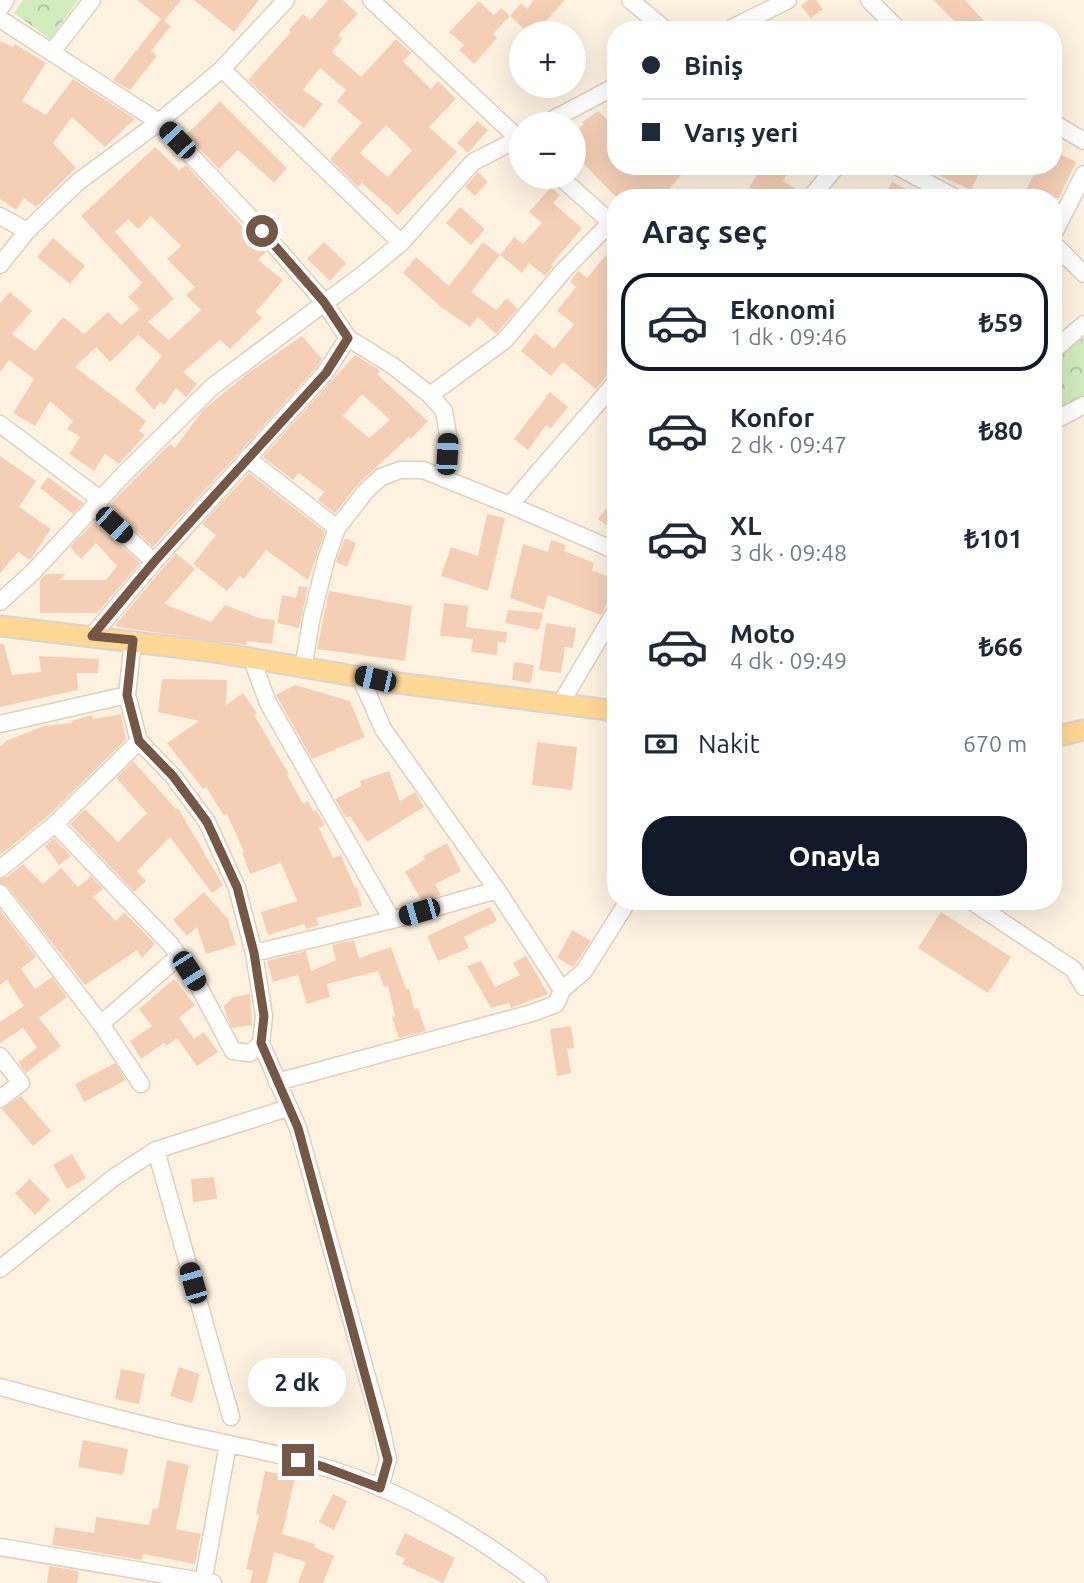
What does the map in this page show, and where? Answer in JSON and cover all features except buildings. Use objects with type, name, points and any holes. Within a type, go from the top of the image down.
[{"type":"main road","points":[[0,626],[133,640],[390,682],[607,710]]},
{"type":"main road","points":[[1062,735],[1084,730]]},
{"type":"street","points":[[0,8],[6,0]]},
{"type":"street","points":[[52,52],[92,0]]},
{"type":"street","points":[[0,265],[27,231],[78,182],[159,122],[222,69],[286,0]]},
{"type":"street","points":[[371,0],[509,129]]},
{"type":"street","points":[[630,0],[655,21]]},
{"type":"street","points":[[745,21],[786,0]]},
{"type":"street","points":[[869,0],[890,21]]},
{"type":"street","points":[[0,19],[159,122],[247,214],[324,302],[348,338],[393,366],[429,395],[444,411],[448,435],[444,479]]},
{"type":"street","points":[[222,69],[401,243]]},
{"type":"street","points":[[567,112],[607,91]]},
{"type":"street","points":[[1062,128],[1084,141]]},
{"type":"street","points":[[0,603],[33,572],[122,475],[212,387],[401,243],[473,162],[509,144]]},
{"type":"street","points":[[1062,217],[1084,174]]},
{"type":"street","points":[[818,189],[829,175]]},
{"type":"street","points":[[913,175],[939,189]]},
{"type":"street","points":[[573,189],[607,220]]},
{"type":"street","points":[[0,216],[27,231]]},
{"type":"street","points":[[429,395],[504,341],[565,269],[607,230]]},
{"type":"street","points":[[1062,252],[1084,274]]},
{"type":"street","points":[[1062,342],[1084,324]]},
{"type":"street","points":[[92,636],[154,562],[326,373],[348,338]]},
{"type":"street","points":[[510,505],[607,392]]},
{"type":"street","points":[[1062,417],[1084,405]]},
{"type":"street","points":[[0,424],[98,503],[154,562]]},
{"type":"street","points":[[247,458],[337,528]]},
{"type":"street","points":[[303,669],[312,615],[337,528],[366,491],[382,477],[400,470],[423,470],[607,547]]},
{"type":"street","points":[[561,703],[607,625]]},
{"type":"street","points":[[133,640],[127,695],[139,741],[173,776],[207,822],[237,887],[254,953],[264,1016],[261,1043],[298,1128],[381,1427],[388,1460],[380,1488]]},
{"type":"street","points":[[252,660],[268,703],[392,920]]},
{"type":"street","points":[[360,676],[383,729],[497,890],[562,990]]},
{"type":"street","points":[[0,725],[127,695]]},
{"type":"street","points":[[0,869],[55,824],[139,741]]},
{"type":"street","points":[[55,824],[171,945],[199,987],[233,1051],[250,1053],[261,1043]]},
{"type":"street","points":[[254,953],[392,920],[497,890]]},
{"type":"street","points":[[0,893],[101,1024],[141,1084]]},
{"type":"street","points":[[277,1082],[532,1013],[556,1004],[562,990],[584,971],[622,910]]},
{"type":"street","points":[[984,910],[1073,969],[1084,987]]},
{"type":"street","points":[[101,1024],[179,956]]},
{"type":"street","points":[[0,1056],[21,1083],[0,1099]]},
{"type":"street","points":[[0,1269],[113,1178],[156,1150],[288,1108]]},
{"type":"street","points":[[156,1150],[231,1416]]},
{"type":"street","points":[[0,1387],[169,1431],[321,1466],[380,1488],[446,1520],[506,1558],[539,1583]]},
{"type":"street","points":[[0,1547],[207,1582],[228,1444]]},
{"type":"green space","points":[[23,0],[78,0],[50,39],[14,13]]},
{"type":"green space","points":[[1084,337],[1084,398],[1062,408],[1062,353]]},
{"type":"route","points":[[262,231],[324,302],[348,338],[326,373],[154,562],[92,636],[133,640],[127,695],[139,741],[173,776],[207,822],[237,887],[254,953],[264,1016],[261,1043],[298,1128],[388,1460],[380,1488],[298,1460]]}]
